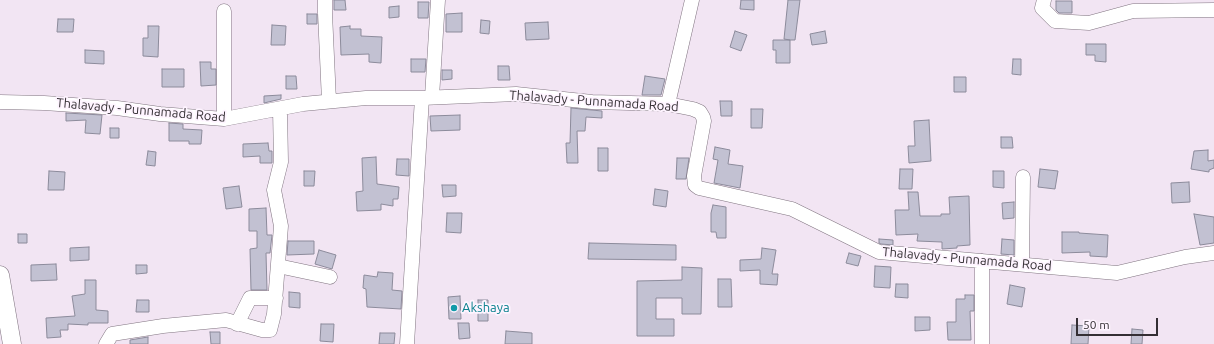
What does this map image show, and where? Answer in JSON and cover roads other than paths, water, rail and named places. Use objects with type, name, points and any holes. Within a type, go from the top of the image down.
[{"type":"main road","points":[[0,275],[12,344]]},
{"type":"street","points":[[325,0],[324,13],[329,101]]},
{"type":"street","points":[[407,344],[427,97],[438,0]]},
{"type":"street","points":[[668,104],[692,0]]},
{"type":"street","points":[[1044,0],[1042,8],[1055,21],[1089,23],[1133,11],[1214,10]]},
{"type":"street","points":[[224,11],[224,119]]},
{"type":"street","name":"Thalavady - Punnamada Road","points":[[0,102],[117,108],[160,114],[224,119],[303,104],[366,98],[516,94],[592,102],[668,104],[693,109],[700,112],[703,117],[704,121],[694,176],[695,185],[699,188],[792,209],[879,252],[1117,273],[1185,257],[1214,253]]},
{"type":"street","points":[[106,344],[112,334],[163,326],[226,320],[262,330],[270,330],[276,298],[281,226],[274,190],[281,162],[280,109]]},
{"type":"street","points":[[1022,264],[1023,177]]},
{"type":"street","points":[[982,261],[982,344]]},
{"type":"street","points":[[278,266],[330,277]]},
{"type":"street","points":[[237,324],[250,298],[276,298]]},
{"type":"place","name":"Akshaya","points":[[454,308]]}]
